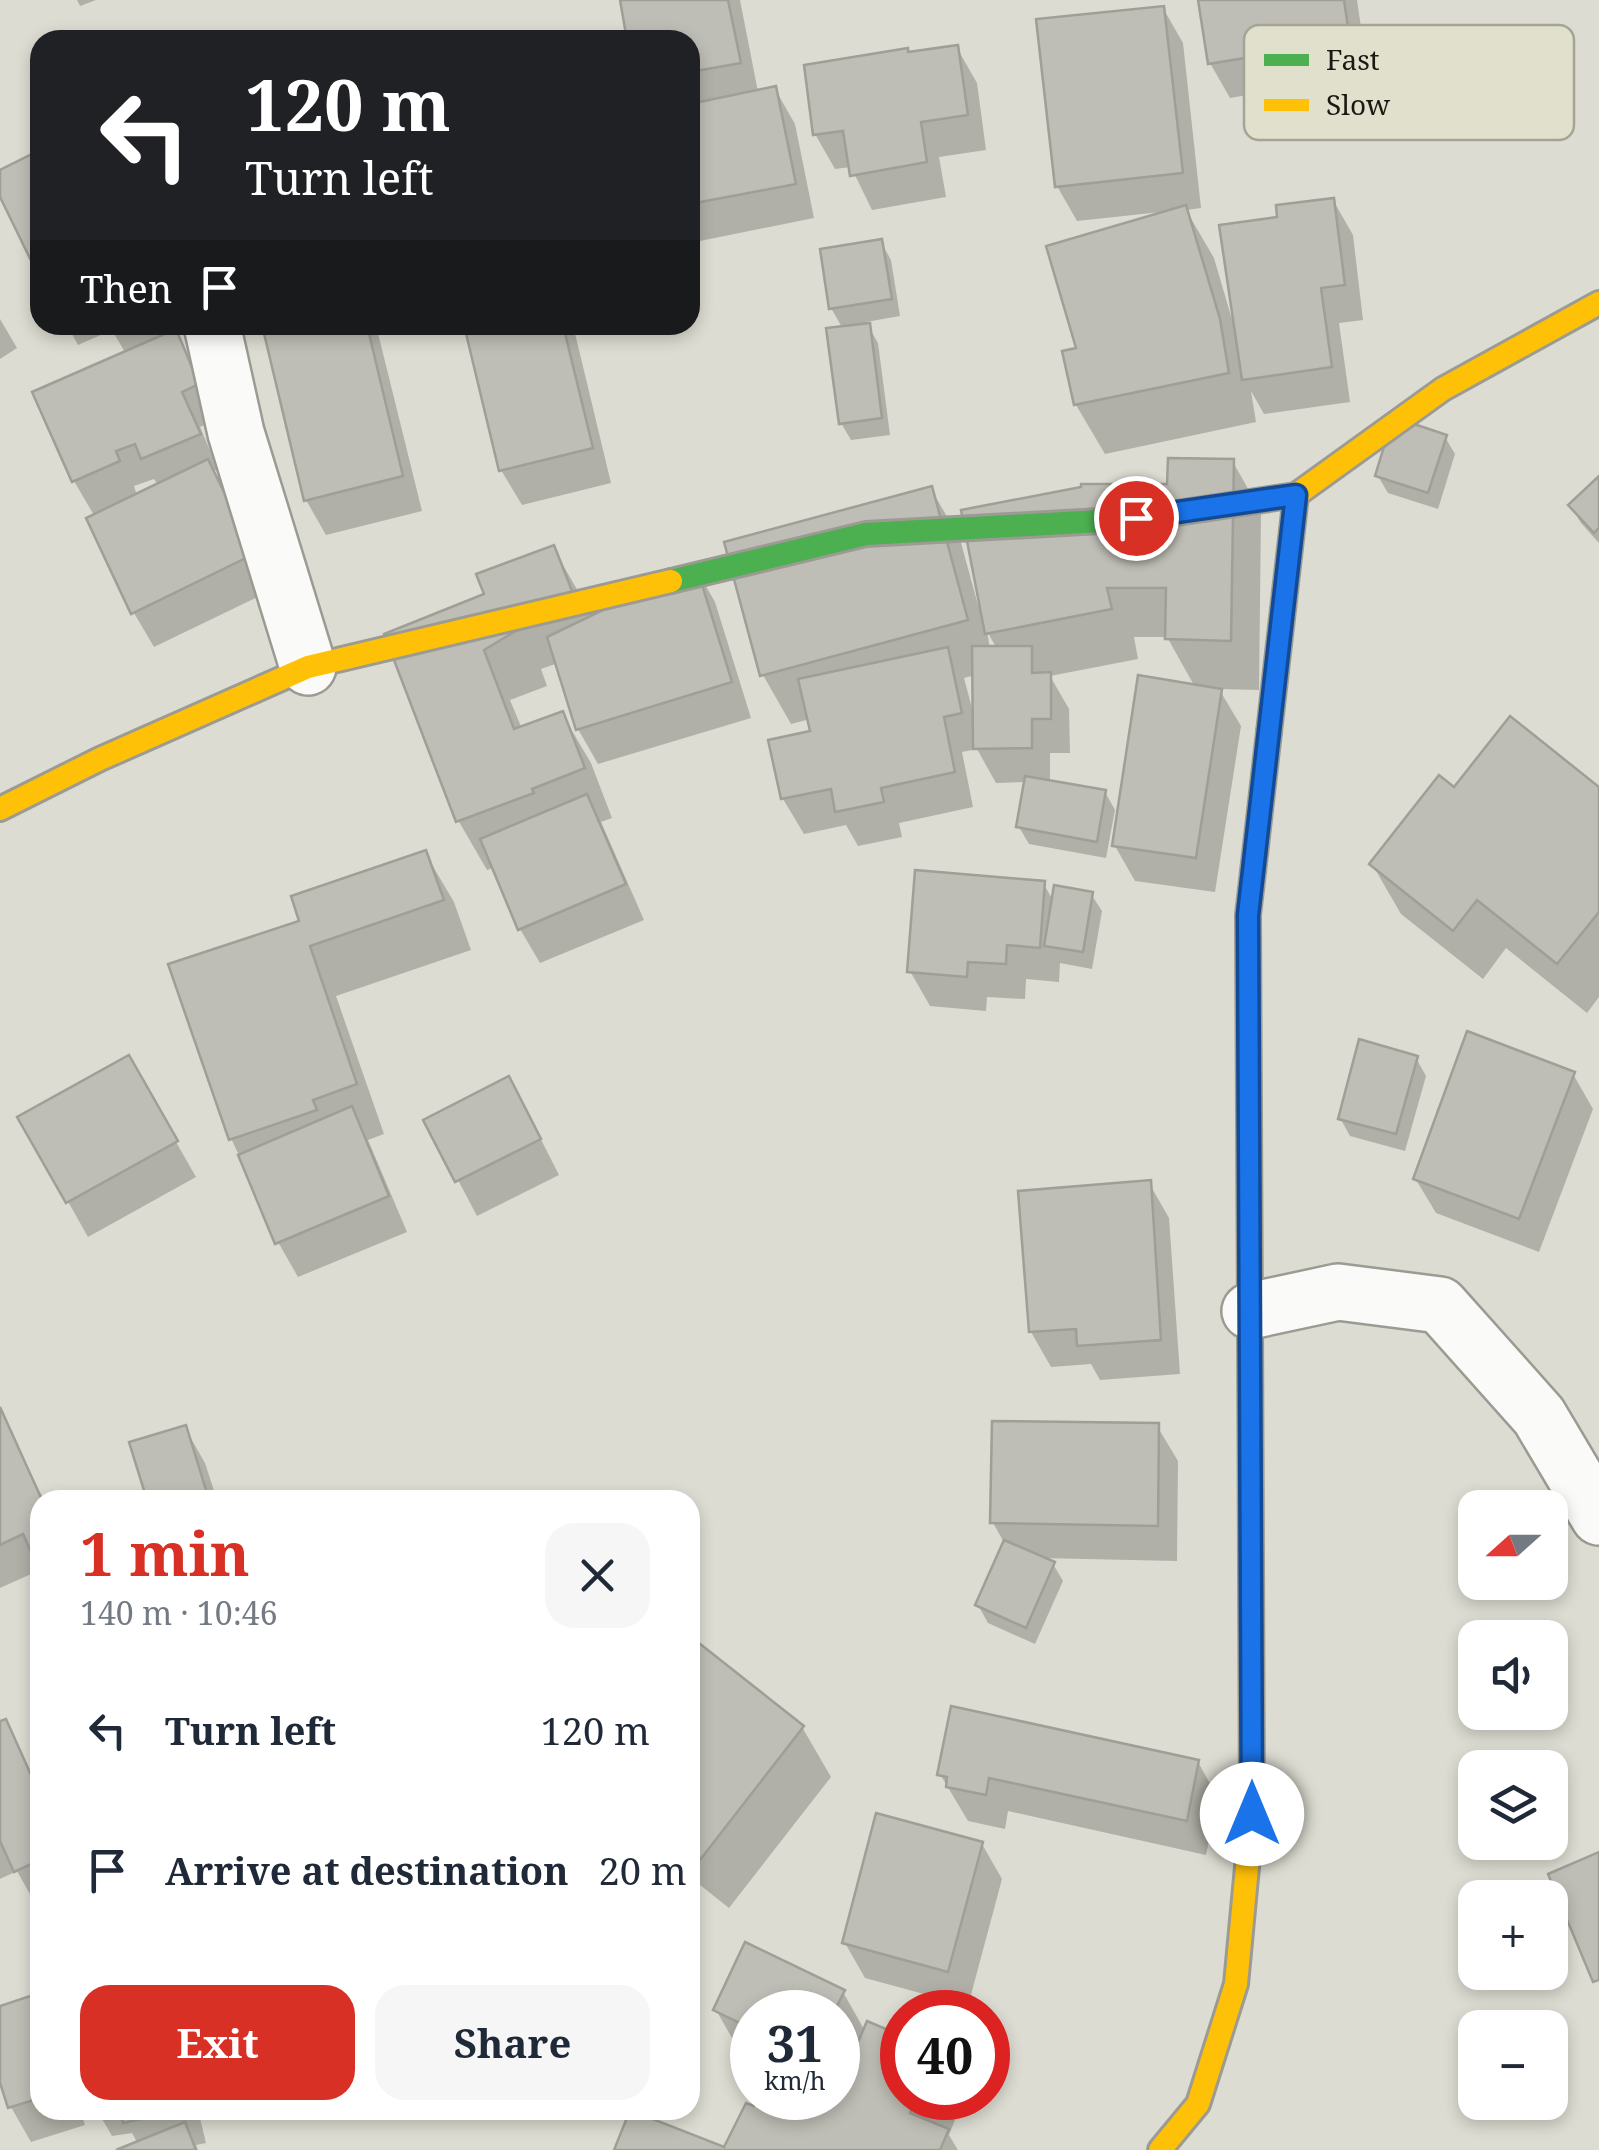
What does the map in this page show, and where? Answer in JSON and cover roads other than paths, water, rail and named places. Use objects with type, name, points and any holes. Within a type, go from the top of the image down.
[{"type":"street","points":[[0,809],[100,759],[308,667],[866,534],[1136,518],[1296,495],[1443,389],[1599,303]]},
{"type":"street","points":[[214,335],[236,433],[308,667]]},
{"type":"street","points":[[1160,2150],[1198,2104],[1236,1984],[1252,1814],[1248,915],[1296,495]]},
{"type":"street","points":[[1250,1311],[1338,1292],[1440,1305],[1539,1416],[1599,1517]]}]
